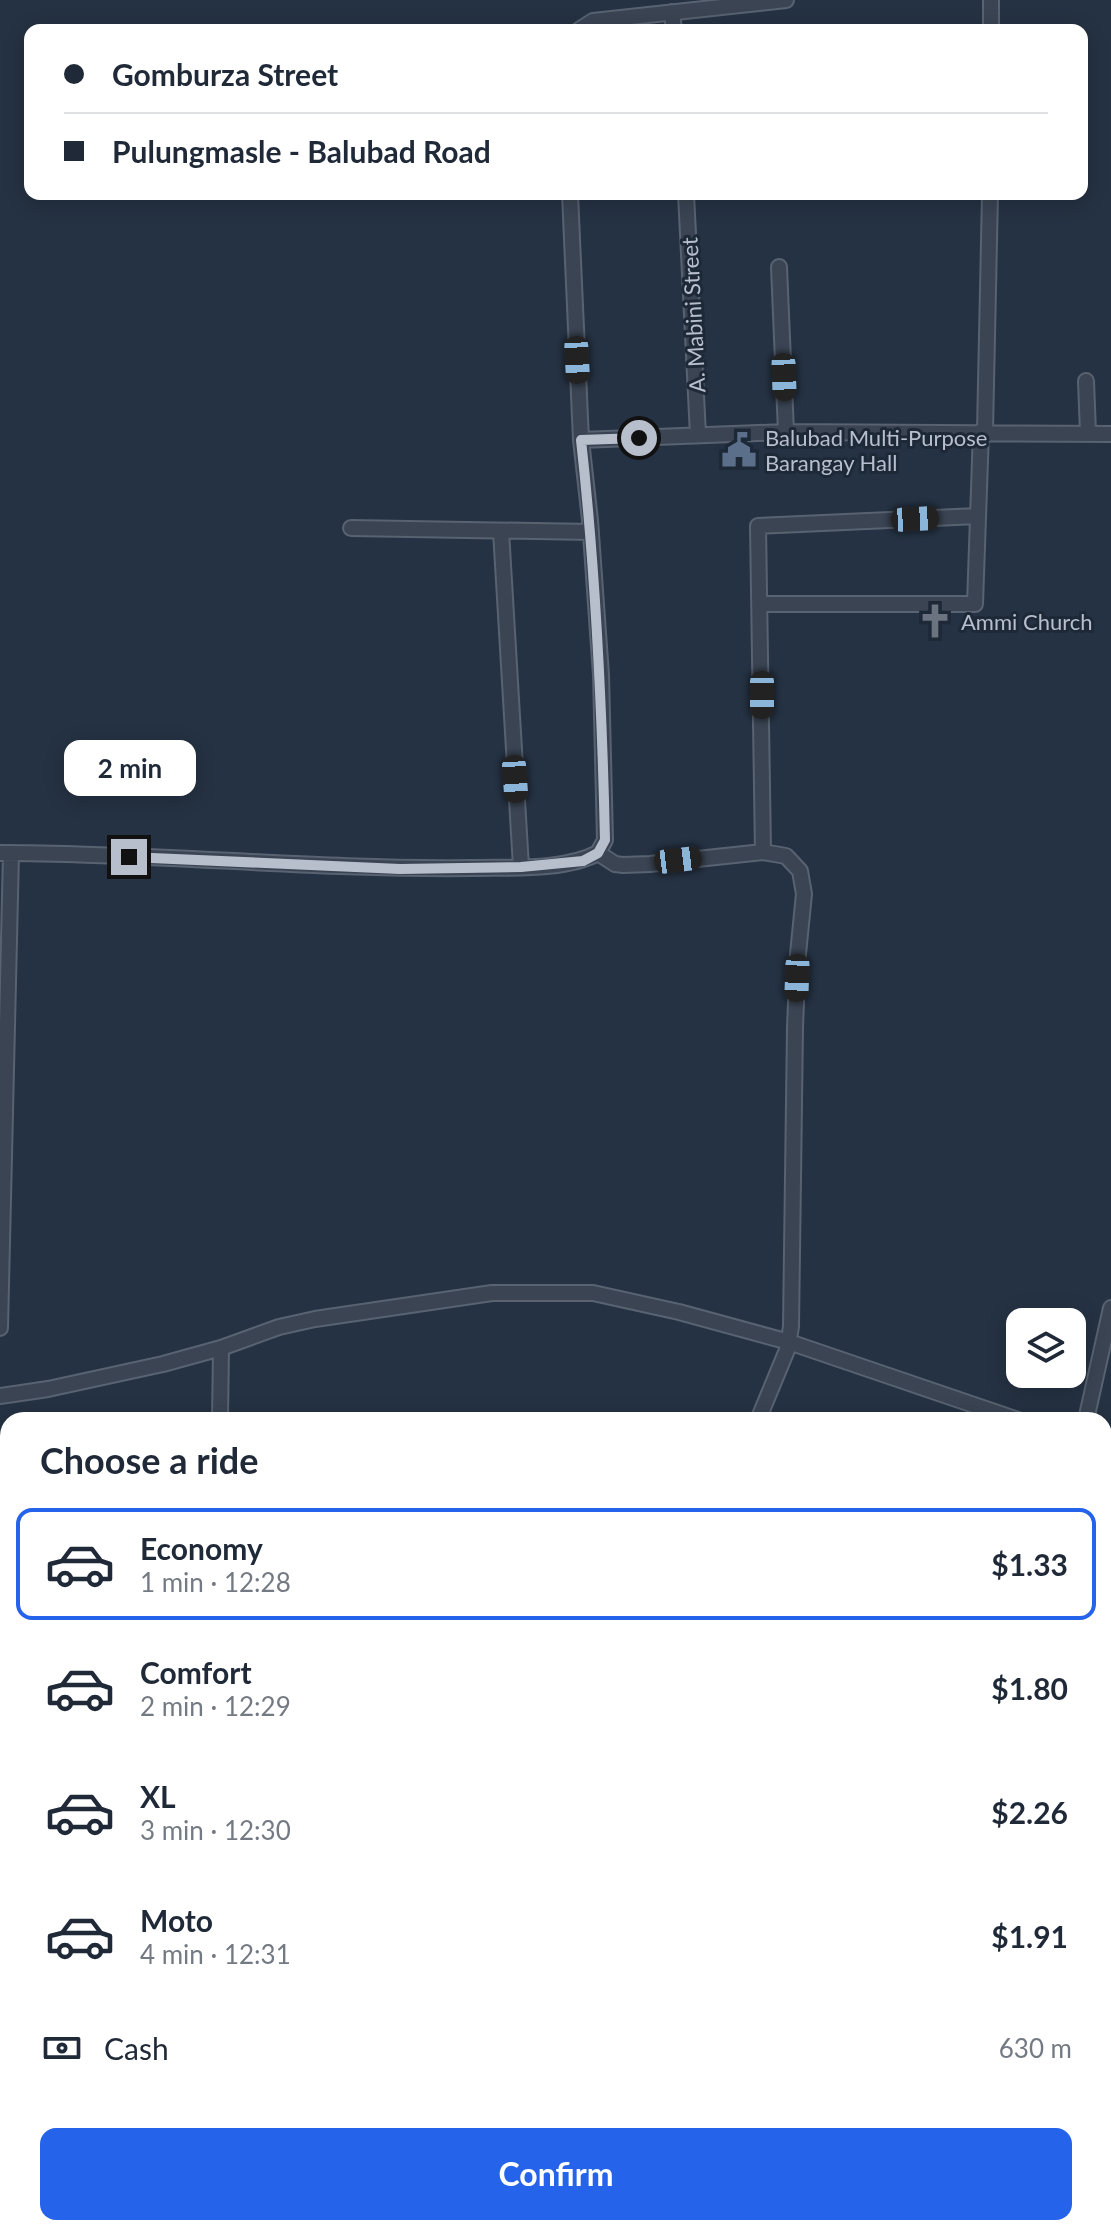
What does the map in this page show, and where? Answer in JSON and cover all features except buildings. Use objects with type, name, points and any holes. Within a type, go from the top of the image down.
[{"type":"street","points":[[588,24],[593,21],[786,0]]},
{"type":"street","points":[[991,0],[991,24]]},
{"type":"street","points":[[672,12],[673,24]]},
{"type":"street","points":[[0,1328],[6,853],[400,869],[521,867],[583,861],[598,853],[605,840],[601,675],[581,440],[570,200]]},
{"type":"street","name":"A. Mabini Street","points":[[686,200],[698,435]]},
{"type":"street","points":[[761,604],[975,604],[990,200]]},
{"type":"street","points":[[779,267],[786,432]]},
{"type":"street","points":[[1086,381],[1088,433]]},
{"type":"street","points":[[581,440],[786,432],[1111,434]]},
{"type":"street","points":[[763,852],[761,604],[756,553],[758,526],[978,516]]},
{"type":"street","points":[[351,528],[591,532]]},
{"type":"street","points":[[501,531],[521,867]]},
{"type":"street","points":[[598,853],[615,864],[623,865],[763,852],[786,856],[800,871],[804,894],[795,1027],[794,1274],[789,1342],[761,1412]]},
{"type":"street","points":[[0,1396],[48,1389],[221,1348],[279,1327],[315,1319],[492,1293],[546,1292],[593,1293],[679,1312],[789,1342],[995,1412]]},
{"type":"street","points":[[1088,1412],[1111,1308]]},
{"type":"street","points":[[220,1412],[221,1348]]},
{"type":"place","name":"Balubad Multi-Purpose Barangay Hall","points":[[739,450]]},
{"type":"place","name":"Ammi Church","points":[[935,621]]},
{"type":"route","points":[[129,857],[400,869],[521,867],[583,861],[598,853],[605,840],[601,675],[581,440],[639,438]]}]
